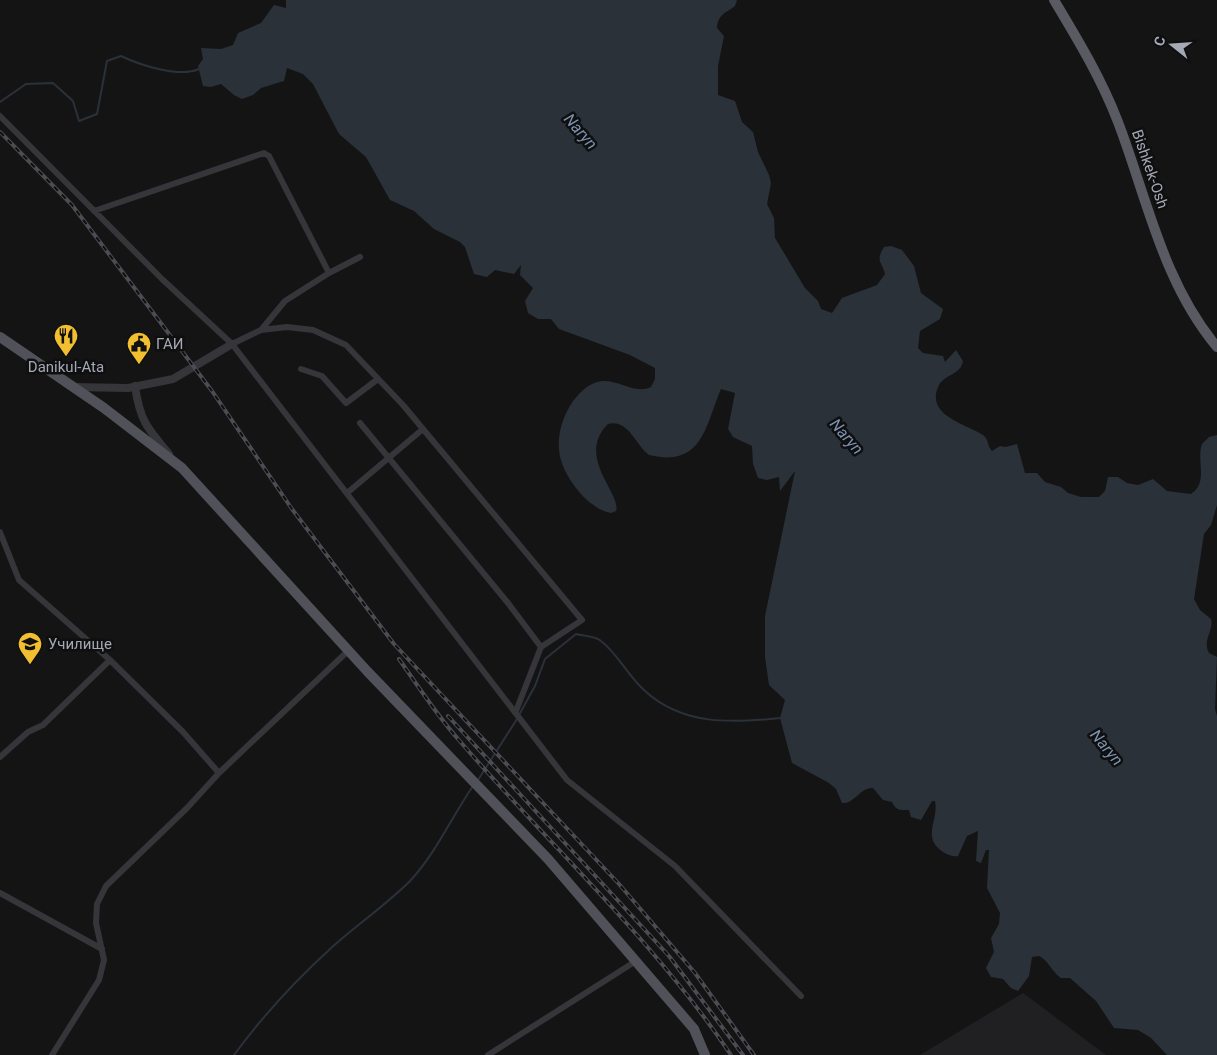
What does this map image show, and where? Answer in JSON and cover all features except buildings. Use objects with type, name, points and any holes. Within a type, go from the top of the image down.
[{"type":"highway","name":"Bishkek-Osh","points":[[1054,0],[1089,56],[1117,120],[1172,275],[1189,308],[1217,347]]},
{"type":"main road","points":[[0,337],[73,387],[182,468],[349,650],[548,859],[694,1029],[705,1055]]},
{"type":"street","points":[[0,116],[94,211],[232,344],[567,780],[675,866],[801,996]]},
{"type":"street","points":[[94,211],[264,154],[269,156],[328,273]]},
{"type":"street","points":[[261,330],[286,301],[328,273],[360,257]]},
{"type":"street","points":[[73,387],[135,386],[173,378],[232,344],[261,330],[287,327],[313,330],[346,345],[424,429],[582,620],[540,647],[516,712]]},
{"type":"street","points":[[301,369],[322,376],[346,403],[378,379]]},
{"type":"street","points":[[135,386],[138,410],[146,428],[182,468]]},
{"type":"street","points":[[360,423],[508,603],[540,647]]},
{"type":"street","points":[[347,493],[424,429]]},
{"type":"street","points":[[0,532],[19,580],[110,660],[183,732],[219,773]]},
{"type":"street","points":[[52,1055],[99,980],[104,960],[96,924],[97,904],[106,886],[187,808],[219,773],[349,650]]},
{"type":"street","points":[[0,757],[28,732],[43,725],[110,660]]},
{"type":"street","points":[[0,893],[102,948]]},
{"type":"street","points":[[488,1055],[636,961]]},
{"type":"shaded area","points":[[1023,993],[1106,1055],[920,1055]]},
{"type":"water","name":"Naryn","points":[[286,0],[737,0],[735,6],[723,14],[717,28],[724,36],[718,66],[718,95],[735,101],[742,122],[753,132],[758,152],[771,183],[767,204],[774,218],[775,238],[805,288],[818,301],[821,309],[832,313],[842,298],[877,285],[885,274],[880,261],[881,252],[884,247],[891,246],[902,250],[914,266],[921,293],[943,309],[940,319],[920,331],[918,348],[923,353],[943,356],[945,362],[956,350],[963,361],[962,366],[956,372],[939,385],[936,395],[937,404],[949,417],[983,435],[992,451],[1000,446],[1005,447],[1017,444],[1025,473],[1037,473],[1045,482],[1061,487],[1068,493],[1081,497],[1099,497],[1105,491],[1108,477],[1118,477],[1127,483],[1138,485],[1153,479],[1167,491],[1191,494],[1199,484],[1201,477],[1202,444],[1209,437],[1217,435],[1217,505],[1211,525],[1204,534],[1194,599],[1200,610],[1211,619],[1207,648],[1209,653],[1217,657],[1215,709],[1217,716],[1217,1055],[1167,1055],[1151,1038],[1138,1030],[1114,1028],[1096,1001],[1070,978],[1061,978],[1039,956],[1032,957],[1029,976],[1018,991],[1011,988],[1003,979],[991,977],[986,968],[994,952],[991,938],[999,924],[1000,913],[987,888],[989,850],[986,850],[981,863],[976,861],[978,831],[967,836],[958,856],[949,855],[943,852],[933,841],[932,828],[936,808],[935,801],[932,801],[921,820],[911,817],[909,810],[899,809],[892,802],[883,800],[873,788],[864,790],[847,803],[842,803],[836,789],[829,783],[792,763],[780,718],[785,700],[769,685],[765,657],[765,616],[795,471],[780,491],[779,477],[767,480],[758,478],[753,464],[752,446],[733,437],[728,429],[735,393],[721,389],[699,441],[691,450],[681,455],[667,457],[649,455],[627,429],[615,423],[608,424],[599,437],[596,449],[602,474],[616,504],[616,511],[611,513],[602,510],[584,497],[564,469],[559,449],[560,430],[567,412],[584,389],[599,381],[614,382],[637,389],[651,387],[655,379],[655,368],[630,355],[559,329],[551,319],[538,319],[528,313],[525,301],[533,288],[520,275],[521,265],[514,274],[495,270],[487,277],[474,274],[465,247],[460,242],[434,229],[414,211],[390,200],[366,157],[339,134],[313,84],[303,74],[287,68],[284,81],[261,88],[253,95],[242,99],[221,84],[211,87],[203,86],[198,66],[203,59],[201,48],[221,49],[233,45],[238,33],[261,23],[274,5],[286,8]]},
{"type":"waterway","points":[[0,102],[26,84],[53,83],[73,101],[79,121],[97,114],[107,61],[121,56],[138,63],[171,71],[181,72],[199,69]]},
{"type":"waterway","points":[[519,715],[535,686],[545,659],[576,634],[599,639],[613,652],[644,690],[659,702],[675,710],[691,716],[726,721],[780,718]]},
{"type":"waterway","points":[[478,780],[517,719]]},
{"type":"waterway","points":[[234,1055],[279,1000],[316,962],[410,881],[436,847],[473,786]]},
{"type":"railway","points":[[0,132],[72,205],[212,391],[292,509],[394,644],[619,884],[695,973],[754,1055]]},
{"type":"railway","points":[[399,659],[427,700],[450,729],[634,932],[701,1012],[731,1055]]},
{"type":"railway","points":[[448,716],[669,956],[743,1055]]},
{"type":"place","name":"Danikul-Ata","points":[[66,357]]},
{"type":"place","name":"ГАИ","points":[[139,365]]},
{"type":"place","name":"Училище","points":[[30,665]]}]
